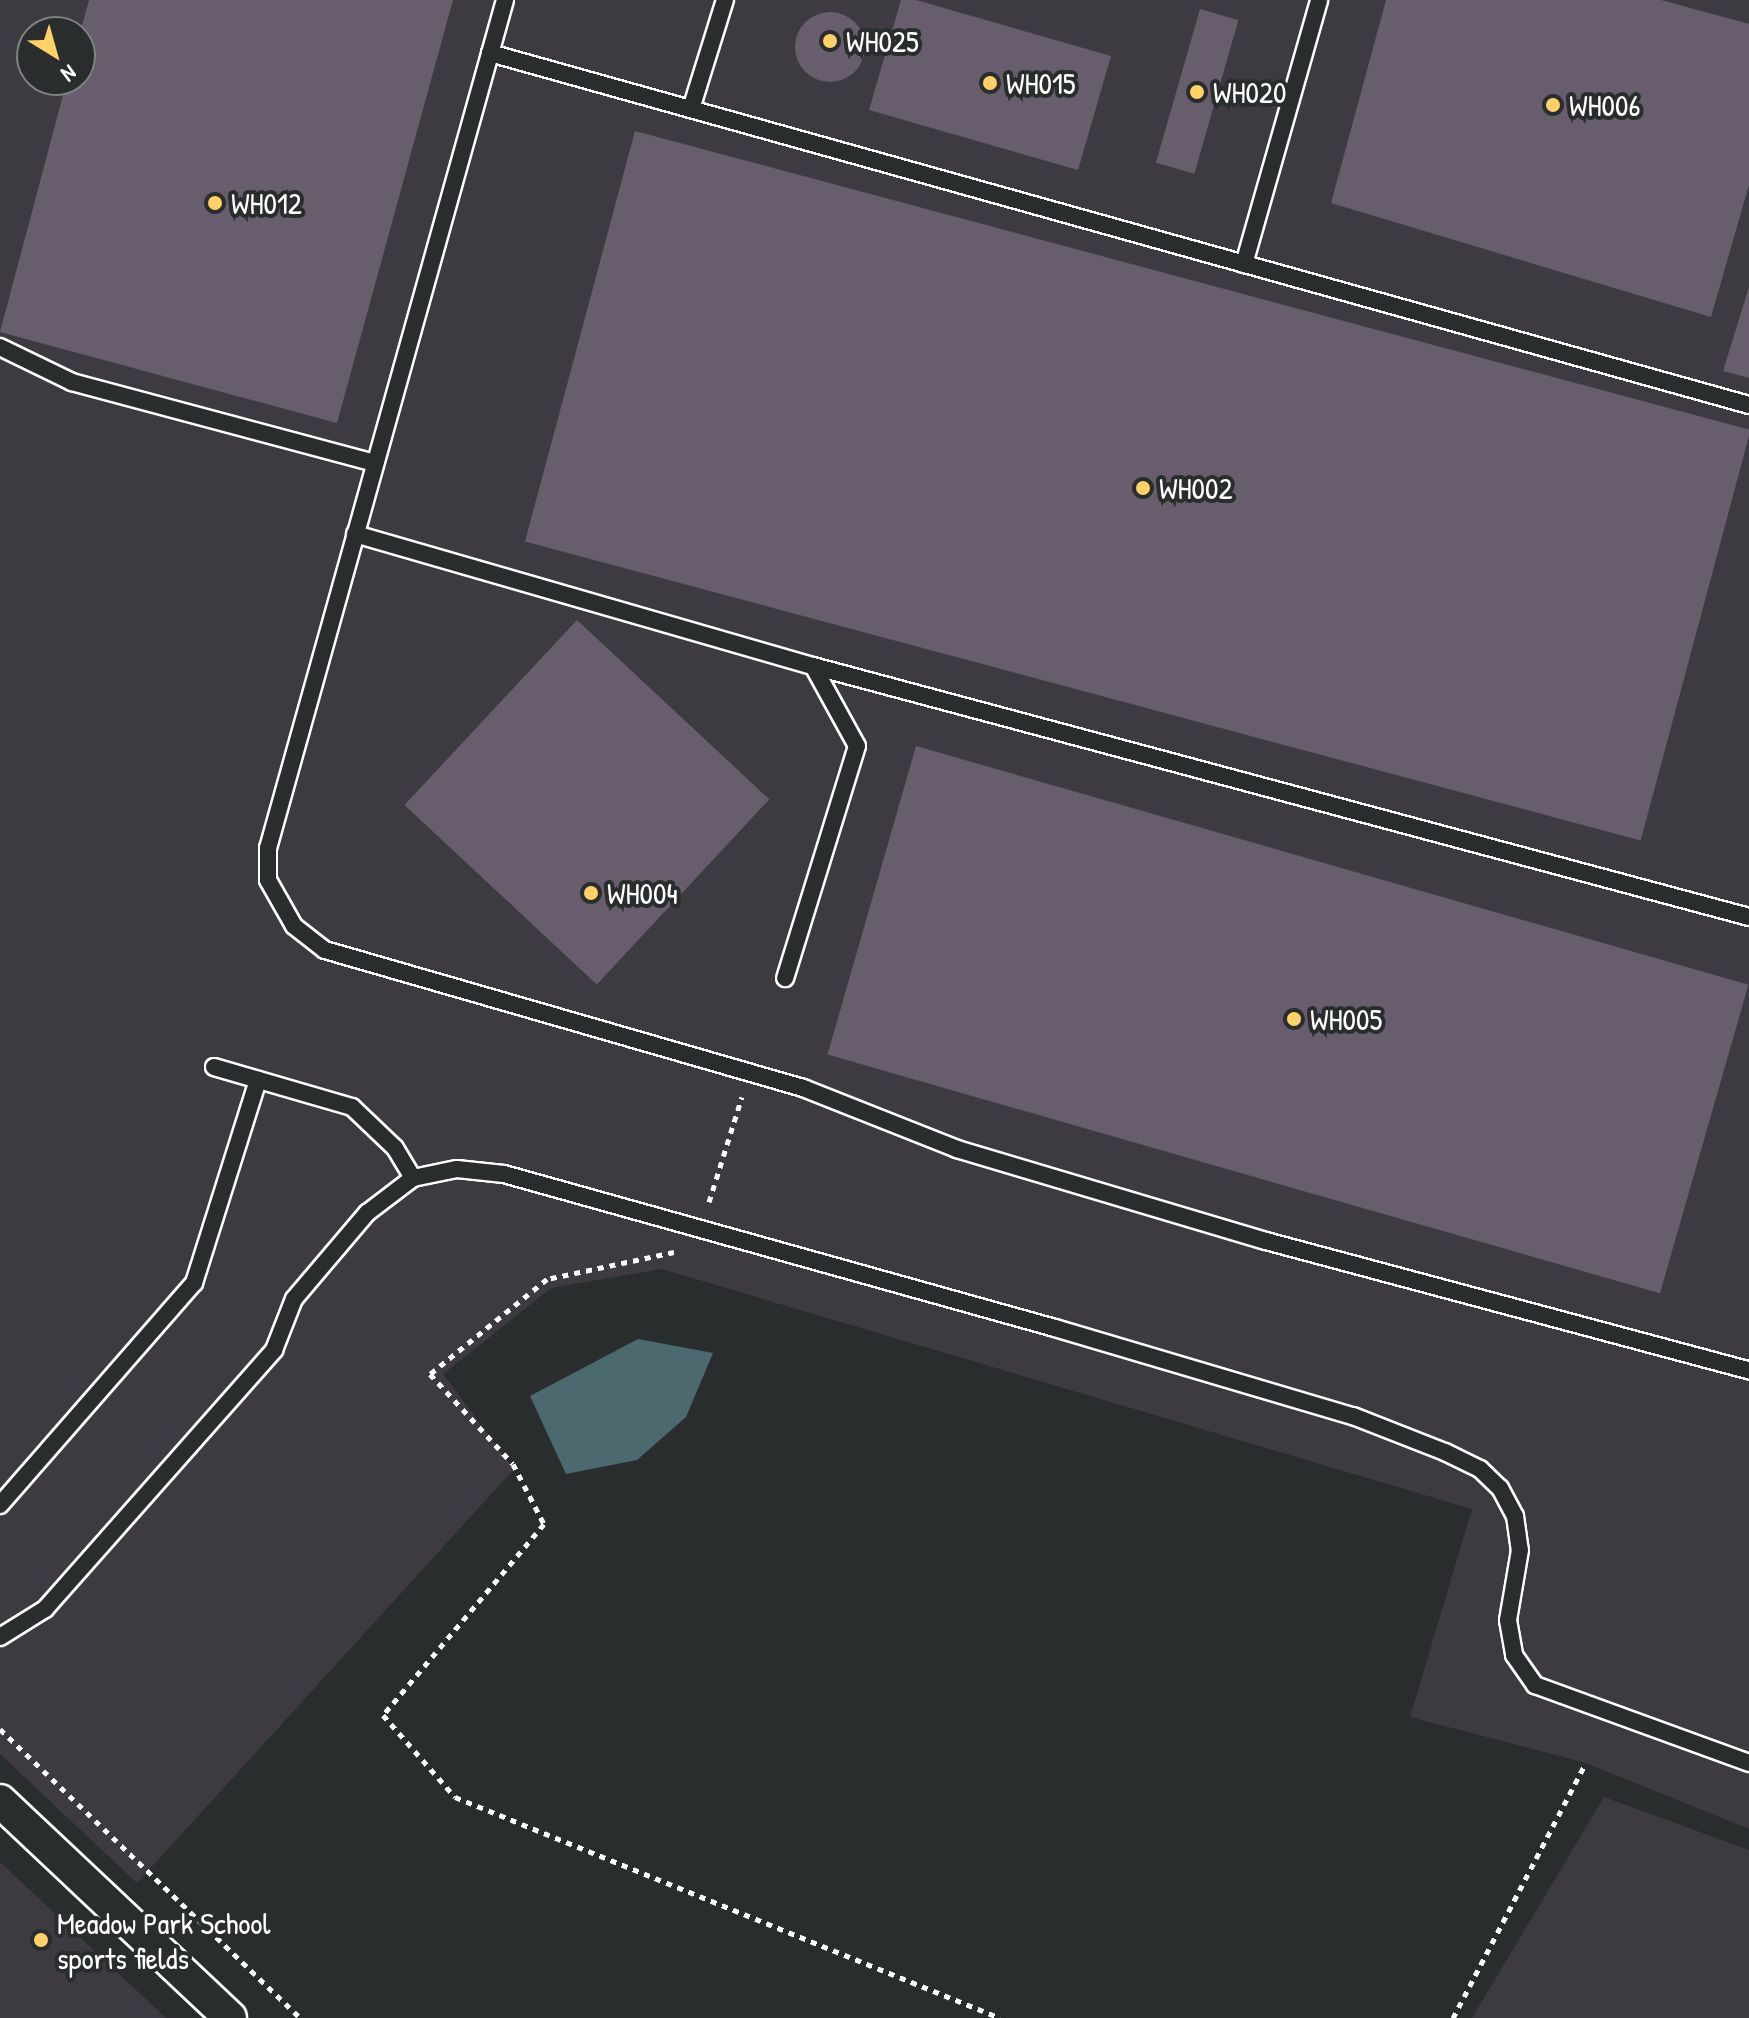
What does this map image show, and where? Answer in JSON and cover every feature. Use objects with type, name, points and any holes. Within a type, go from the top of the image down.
[{"type":"street","points":[[0,1801],[230,2018]]},
{"type":"lane","points":[[505,0],[268,848],[268,880],[294,926],[325,950],[867,1109],[957,1149],[1266,1241],[1749,1370]]},
{"type":"lane","points":[[691,109],[725,0]]},
{"type":"lane","points":[[1244,264],[1319,0]]},
{"type":"lane","points":[[490,53],[1749,405]]},
{"type":"lane","points":[[0,347],[72,382],[375,463]]},
{"type":"lane","points":[[355,534],[813,666],[1749,917]]},
{"type":"lane","points":[[785,978],[857,746],[813,666]]},
{"type":"lane","points":[[214,1067],[352,1107],[395,1148],[413,1178]]},
{"type":"lane","points":[[0,1505],[194,1283],[258,1080]]},
{"type":"lane","points":[[0,1637],[45,1609],[274,1350],[294,1299],[367,1213],[413,1178],[457,1169],[504,1174],[1353,1416],[1480,1469],[1500,1488],[1515,1516],[1520,1550],[1508,1620],[1514,1655],[1535,1685],[1749,1763]]},
{"type":"path","points":[[749,1073],[695,1248],[547,1279],[430,1374],[513,1464],[544,1524],[383,1715],[455,1797],[1000,2018]]},
{"type":"path","points":[[0,1729],[300,2018]]},
{"type":"path","points":[[1453,2018],[1586,1763]]},
{"type":"shaded area","points":[[0,0],[1749,0],[1749,1829],[1586,1763],[1410,1717],[1472,1509],[662,1269],[551,1288],[443,1374],[514,1469],[137,1883],[0,1754]]},
{"type":"shaded area","points":[[1604,1797],[1749,1850],[1749,2018],[1472,2018]]},
{"type":"shaded area","name":"Meadow Park School sports fields","points":[[0,1862],[166,2018],[0,2018]]},
{"type":"water","points":[[638,1339],[713,1353],[686,1417],[637,1460],[566,1474],[530,1396]]},
{"type":"building","name":"WH012","points":[[89,0],[453,0],[337,423],[0,332],[63,96],[96,96],[96,16],[85,16]]},
{"type":"building","name":"WH015","points":[[901,0],[916,0],[1111,56],[1078,170],[869,110]]},
{"type":"building","name":"WH006","points":[[1386,0],[1661,0],[1749,24],[1749,185],[1711,317],[1331,203]]},
{"type":"building","name":"WH020","points":[[1200,9],[1238,20],[1194,174],[1156,163]]},
{"type":"building","name":"WH025","points":[[837,12],[859,27],[865,47],[863,61],[855,72],[844,80],[823,82],[805,72],[797,61],[795,40],[805,22],[816,14]]},
{"type":"building","name":"WH002","points":[[635,131],[1749,429],[1641,840],[525,542]]},
{"type":"building","points":[[1749,287],[1749,378],[1723,371]]},
{"type":"building","name":"WH004","points":[[577,620],[769,799],[597,984],[404,805]]},
{"type":"building","name":"WH005","points":[[916,746],[1748,985],[1660,1293],[828,1055]]},
{"type":"place","name":"WH025","points":[[830,41]]},
{"type":"place","name":"WH015","points":[[990,83]]},
{"type":"place","name":"WH020","points":[[1197,92]]},
{"type":"place","name":"WH006","points":[[1553,105]]},
{"type":"place","name":"WH012","points":[[215,203]]},
{"type":"place","name":"WH002","points":[[1143,488]]},
{"type":"place","name":"WH004","points":[[591,893]]},
{"type":"place","name":"WH005","points":[[1294,1019]]},
{"type":"place","name":"Meadow Park School sports fields","points":[[41,1940]]}]
